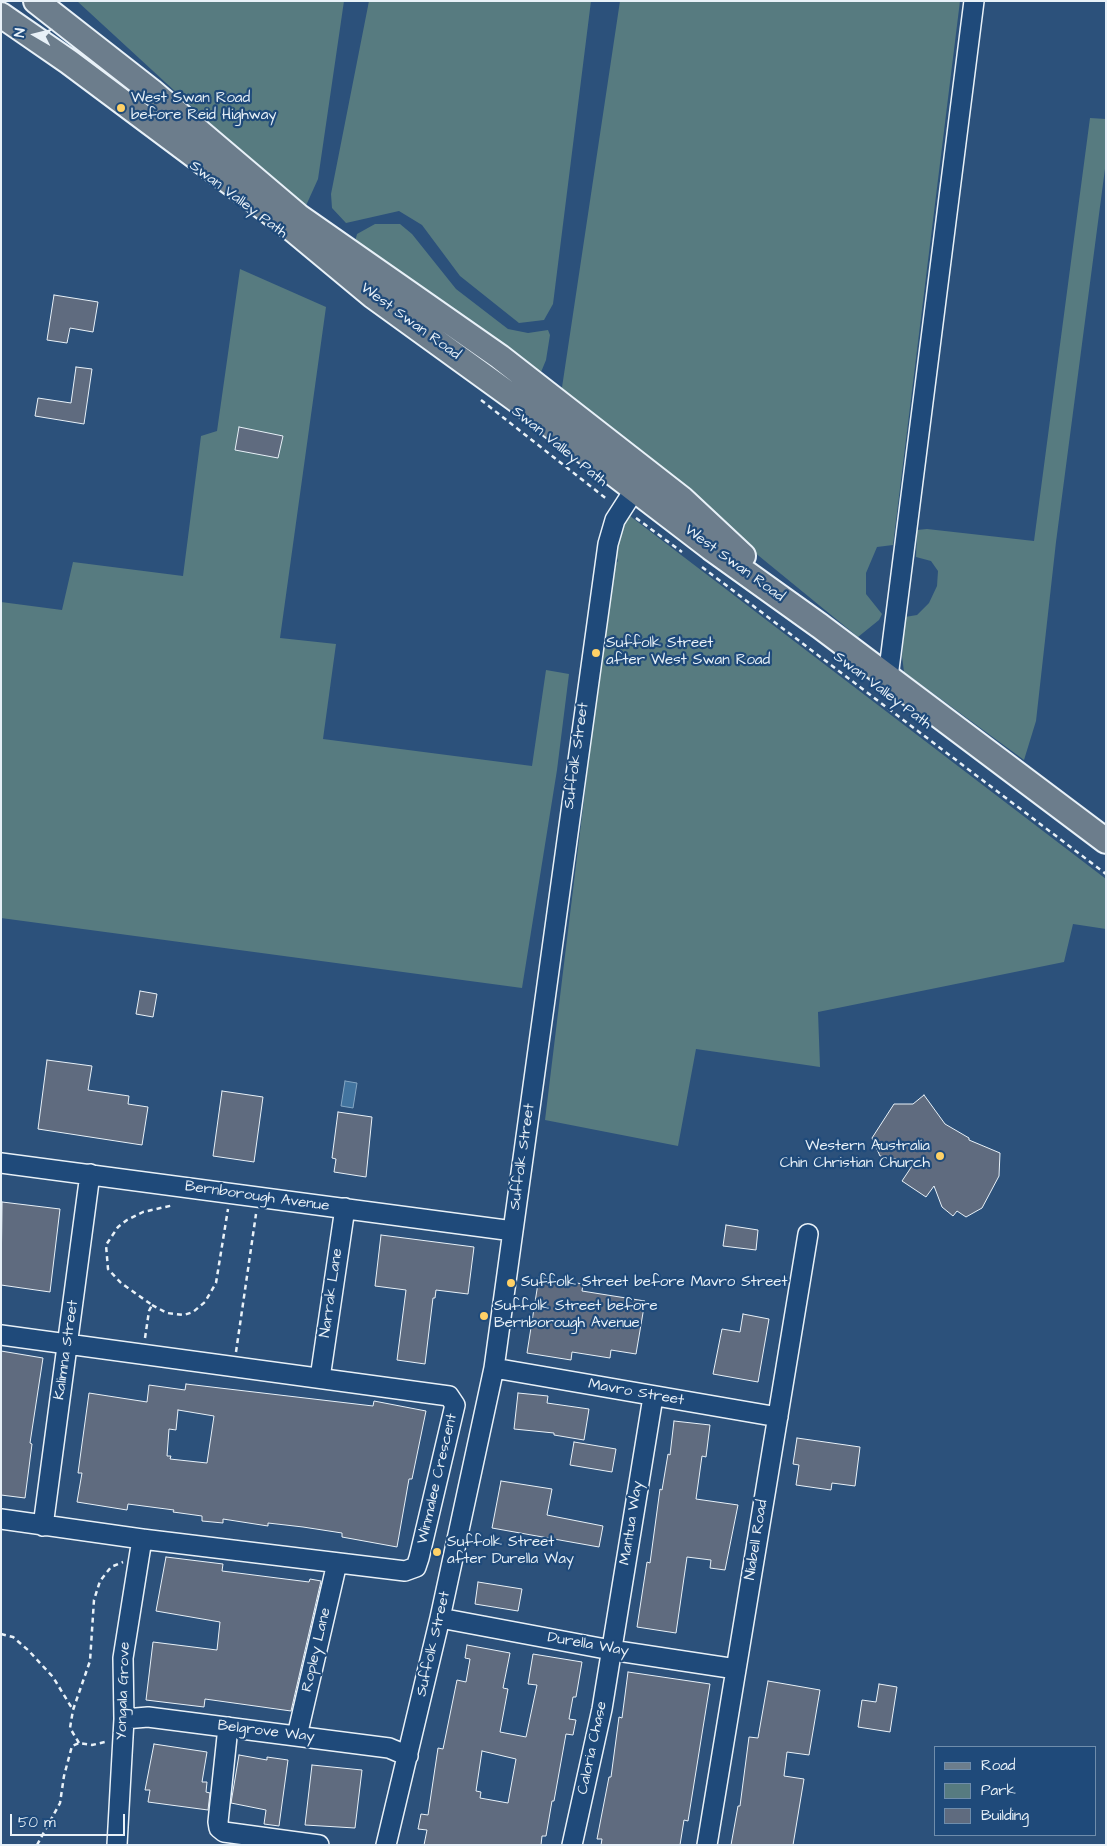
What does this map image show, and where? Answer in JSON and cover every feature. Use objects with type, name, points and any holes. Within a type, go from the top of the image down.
[{"type":"main road","name":"West Swan Road","points":[[36,1],[151,90],[298,216],[500,357],[633,490]]},
{"type":"main road","name":"West Swan Road","points":[[1,15],[69,62],[290,227],[373,296],[532,411],[633,490],[820,626],[1106,842]]},
{"type":"street","points":[[888,677],[974,1]]},
{"type":"street","name":"Suffolk Street","points":[[386,1845],[440,1618],[494,1368],[600,589],[611,532],[633,490]]},
{"type":"street","name":"Bernborough Avenue","points":[[1,1163],[513,1230]]},
{"type":"street","name":"Kalimna Street","points":[[43,1526],[90,1174]]},
{"type":"street","name":"Narrak Lane","points":[[320,1378],[345,1208]]},
{"type":"street","name":"Niabell Road","points":[[707,1845],[808,1234]]},
{"type":"street","name":"Winmalee Crescent","points":[[1,1334],[449,1396],[455,1405],[416,1567],[405,1571],[142,1539],[1,1519]]},
{"type":"street","name":"Mavro Street","points":[[494,1368],[653,1397],[778,1417]]},
{"type":"street","name":"Mantua Way","points":[[611,1650],[653,1397]]},
{"type":"street","name":"Yongala Grove","points":[[117,1845],[124,1719],[123,1658],[142,1539]]},
{"type":"street","name":"Ropley Lane","points":[[297,1736],[337,1563]]},
{"type":"street","name":"Durella Way","points":[[440,1618],[611,1650],[736,1669]]},
{"type":"street","name":"Caloria Chase","points":[[572,1845],[597,1737],[611,1650]]},
{"type":"street","name":"Belgrove Way","points":[[124,1719],[148,1717],[228,1727],[388,1748],[408,1756]]},
{"type":"street","points":[[228,1727],[218,1822],[219,1828],[224,1832],[319,1845]]},
{"type":"path","name":"Swan Valley Path","points":[[477,397],[599,495],[633,490],[687,556]]},
{"type":"path","name":"Swan Valley Path","points":[[695,562],[1106,874]]},
{"type":"path","points":[[178,1205],[161,1206],[127,1220],[118,1227],[106,1245],[108,1269],[120,1283],[167,1313],[184,1315],[193,1312],[205,1302],[216,1282],[230,1202]]},
{"type":"path","points":[[236,1353],[256,1210]]},
{"type":"path","points":[[144,1340],[149,1311],[152,1305]]},
{"type":"path","points":[[79,1743],[70,1728],[73,1710],[90,1661],[91,1620],[100,1581],[111,1567],[119,1563],[129,1562]]},
{"type":"path","points":[[1,1634],[12,1637],[28,1650],[53,1677],[73,1710]]},
{"type":"path","points":[[37,1845],[60,1803],[64,1776],[72,1746],[79,1743],[92,1745],[109,1740]]},
{"type":"green space","points":[[77,1],[344,1],[318,179],[304,210]]},
{"type":"green space","points":[[369,1],[591,1],[553,304],[544,320],[519,323],[460,276],[422,225],[399,211],[346,223],[332,208],[331,194]]},
{"type":"green space","points":[[620,1],[960,1],[893,545],[877,547],[866,573],[866,594],[882,614],[879,620],[858,637],[561,394]]},
{"type":"green space","points":[[1090,118],[1106,119],[1106,161],[1056,542],[1036,721],[1024,760],[904,672],[902,656],[905,617],[917,615],[929,603],[937,586],[938,571],[931,561],[916,557],[917,530],[927,529],[1034,541]]},
{"type":"green space","points":[[375,224],[400,224],[412,234],[456,289],[508,329],[528,333],[548,330],[550,335],[546,360],[539,377],[355,242],[357,234]]},
{"type":"green space","points":[[240,269],[326,307],[280,638],[336,644],[323,739],[532,766],[546,670],[569,674],[557,770],[522,988],[1,918],[1,602],[62,610],[73,562],[183,576],[201,436],[217,431]]},
{"type":"green space","points":[[630,516],[1106,879],[1106,929],[1073,924],[1064,962],[818,1012],[820,1067],[696,1049],[678,1146],[545,1120],[612,569],[618,561],[615,552],[624,519]]},
{"type":"water","points":[[345,1081],[357,1083],[353,1108],[341,1106]]},
{"type":"building","points":[[54,295],[98,302],[93,332],[70,328],[67,343],[47,340]]},
{"type":"building","points":[[76,367],[92,369],[84,424],[35,416],[38,398],[71,403]]},
{"type":"building","points":[[239,427],[283,436],[278,458],[235,450]]},
{"type":"building","points":[[140,991],[157,994],[153,1017],[136,1014]]},
{"type":"building","points":[[47,1060],[92,1066],[88,1090],[129,1096],[128,1104],[148,1107],[142,1145],[38,1129]]},
{"type":"building","points":[[222,1091],[263,1097],[254,1162],[213,1156]]},
{"type":"building","name":"Western Australia Chin Christian Church","points":[[924,1095],[945,1124],[969,1138],[969,1140],[1000,1153],[999,1176],[982,1208],[966,1217],[957,1211],[953,1216],[942,1207],[934,1186],[926,1197],[902,1181],[914,1163],[880,1156],[872,1138],[894,1104],[913,1104]]},
{"type":"building","points":[[338,1112],[372,1117],[366,1177],[334,1172],[336,1159],[332,1158]]},
{"type":"building","points":[[2,1202],[60,1209],[50,1292],[1,1285]]},
{"type":"building","points":[[726,1225],[758,1230],[756,1250],[723,1246]]},
{"type":"building","points":[[381,1235],[474,1247],[468,1294],[436,1290],[435,1298],[433,1298],[425,1364],[397,1360],[406,1290],[375,1286]]},
{"type":"building","points":[[539,1277],[583,1284],[582,1291],[645,1301],[636,1354],[611,1350],[610,1358],[572,1352],[571,1360],[527,1353]]},
{"type":"building","points":[[743,1314],[769,1319],[758,1382],[713,1374],[722,1329],[740,1332]]},
{"type":"building","points":[[1,1351],[43,1358],[30,1443],[32,1444],[25,1498],[1,1495]]},
{"type":"building","points":[[186,1384],[373,1406],[374,1401],[426,1411],[412,1479],[409,1479],[397,1547],[342,1537],[342,1533],[303,1527],[268,1523],[268,1526],[223,1519],[223,1523],[202,1521],[202,1516],[173,1512],[174,1510],[128,1504],[127,1510],[77,1502],[82,1473],[78,1473],[89,1393],[147,1402],[149,1385],[185,1390]],"holes":[[[178,1410],[214,1416],[207,1463],[170,1459],[171,1456],[167,1456],[169,1429],[176,1430]]]},
{"type":"building","points":[[518,1393],[548,1396],[547,1403],[589,1409],[584,1440],[554,1435],[554,1433],[514,1429]]},
{"type":"building","points":[[674,1421],[710,1425],[706,1457],[702,1456],[696,1499],[738,1505],[725,1570],[710,1568],[711,1560],[687,1557],[676,1633],[637,1627],[647,1562],[650,1563],[660,1489],[662,1490],[668,1454],[670,1455]]},
{"type":"building","points":[[797,1438],[860,1447],[855,1486],[832,1483],[831,1490],[796,1485],[799,1465],[793,1464]]},
{"type":"building","points":[[574,1442],[616,1449],[612,1472],[570,1465]]},
{"type":"building","points":[[501,1481],[552,1489],[547,1515],[603,1526],[599,1547],[492,1528]]},
{"type":"building","points":[[166,1557],[223,1564],[222,1571],[309,1582],[310,1579],[321,1581],[291,1711],[205,1699],[204,1707],[146,1700],[153,1642],[217,1650],[220,1622],[156,1611]]},
{"type":"building","points":[[478,1582],[522,1589],[518,1611],[475,1604]]},
{"type":"building","points":[[467,1645],[510,1653],[503,1688],[508,1689],[500,1732],[526,1737],[537,1685],[528,1684],[533,1654],[582,1662],[576,1697],[573,1697],[569,1719],[576,1720],[573,1735],[566,1734],[554,1801],[552,1801],[546,1836],[542,1836],[541,1845],[424,1845],[427,1830],[418,1829],[421,1814],[428,1815],[438,1748],[443,1749],[457,1680],[466,1682],[470,1659],[465,1658]],"holes":[[[482,1751],[516,1759],[508,1803],[480,1798],[481,1792],[476,1791]]]},
{"type":"building","points":[[628,1672],[710,1684],[688,1821],[684,1820],[680,1845],[601,1845],[602,1839],[597,1839],[609,1777],[611,1777],[619,1717],[622,1718]]},
{"type":"building","points":[[768,1681],[820,1690],[809,1755],[787,1752],[784,1776],[804,1779],[793,1845],[731,1845],[738,1806],[740,1806],[749,1737],[758,1738]]},
{"type":"building","points":[[879,1684],[897,1687],[890,1732],[858,1727],[862,1700],[876,1702]]},
{"type":"building","points":[[154,1744],[207,1752],[202,1782],[207,1782],[206,1792],[210,1793],[208,1810],[148,1802],[150,1790],[145,1790]]},
{"type":"building","points":[[239,1755],[267,1760],[267,1757],[288,1760],[279,1826],[264,1824],[266,1810],[231,1803]]},
{"type":"building","points":[[312,1765],[362,1770],[355,1828],[305,1825]]},
{"type":"place","name":"West Swan Road before Reid Highway","points":[[121,108]]},
{"type":"place","name":"Suffolk Street after West Swan Road","points":[[596,653]]},
{"type":"place","name":"Western Australia Chin Christian Church","points":[[940,1156]]},
{"type":"place","name":"Suffolk Street before Mavro Street","points":[[511,1283]]},
{"type":"place","name":"Suffolk Street before Bernborough Avenue","points":[[484,1316]]},
{"type":"place","name":"Suffolk Street after Durella Way","points":[[437,1552]]}]
